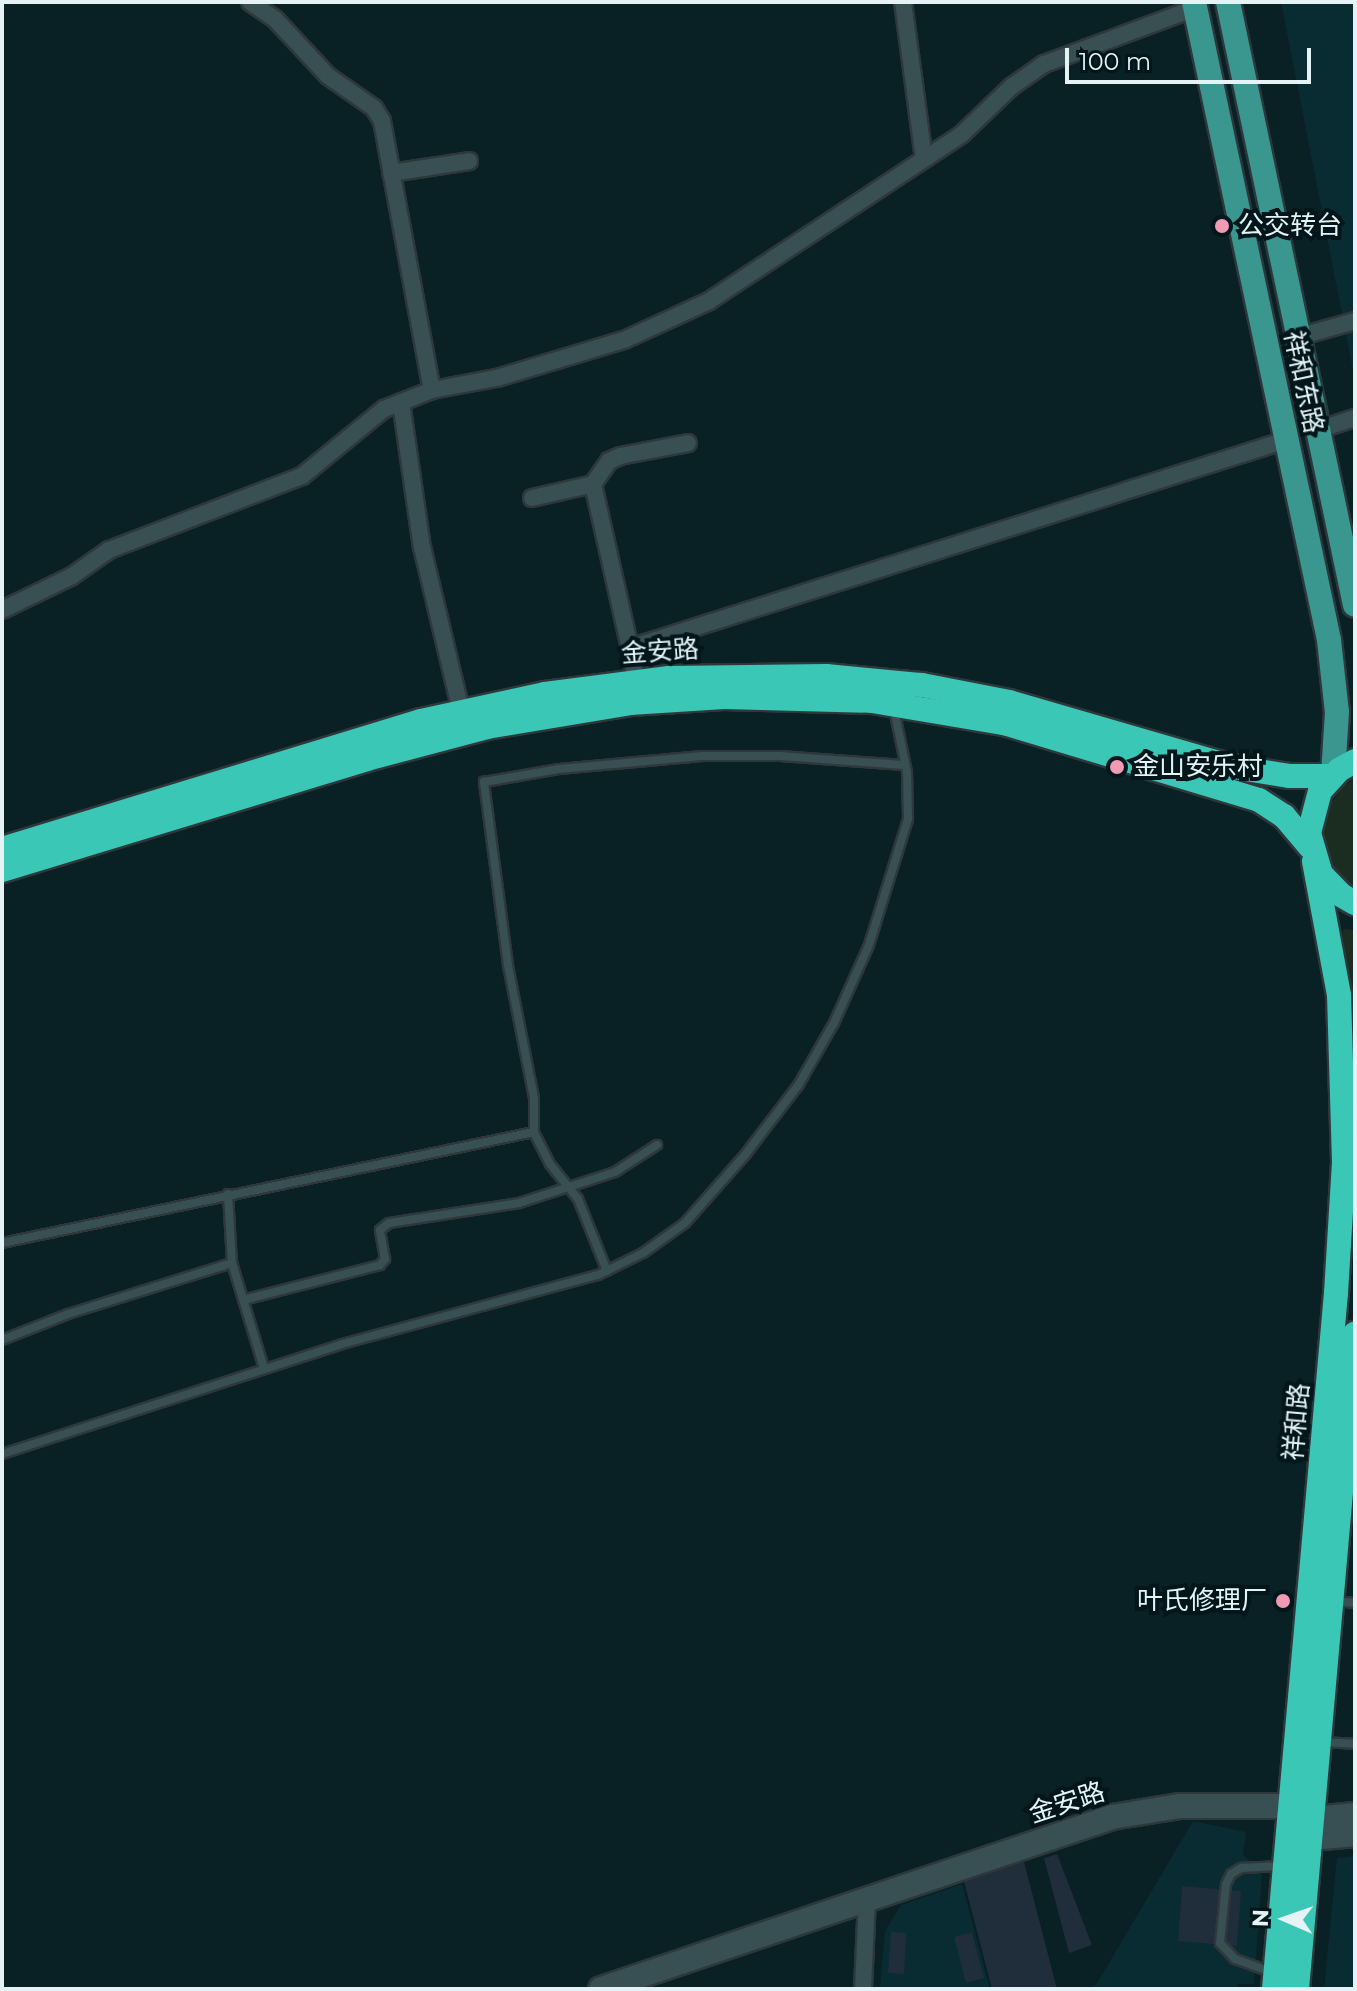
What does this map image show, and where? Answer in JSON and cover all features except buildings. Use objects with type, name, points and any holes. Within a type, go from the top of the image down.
[{"type":"highway","name":"金安路","points":[[2,849],[461,711],[545,694],[636,681],[723,676],[826,676],[922,685],[1009,702],[1233,767],[1290,776],[1333,776]]},
{"type":"highway","name":"金安路","points":[[2,870],[426,741],[549,714],[630,703],[724,697],[825,697],[894,703],[1004,723],[1245,795],[1284,816],[1330,885],[1355,903]]},
{"type":"highway","points":[[1312,854],[1314,804],[1333,776],[1355,761]]},
{"type":"highway","name":"祥和路","points":[[1297,1989],[1299,1825],[1344,1163],[1339,995],[1312,854]]},
{"type":"highway","name":"祥和路","points":[[1275,1981],[1286,1866],[1319,1742],[1343,1602],[1354,1350]]},
{"type":"main road","name":"祥和东路","points":[[1228,2],[1355,605]]},
{"type":"main road","name":"祥和东路","points":[[1194,5],[1333,664],[1337,712],[1333,776]]},
{"type":"street","points":[[250,2],[275,19],[328,76],[374,108],[382,121],[432,390]]},
{"type":"street","points":[[903,2],[924,159]]},
{"type":"street","points":[[2,610],[72,576],[109,550],[302,476],[384,409],[432,390],[497,378],[624,340],[709,301],[961,135],[1011,87],[1044,64],[1194,5]]},
{"type":"street","points":[[391,173],[469,161]]},
{"type":"street","points":[[1298,337],[1355,321]]},
{"type":"street","points":[[401,402],[422,547],[461,711]]},
{"type":"street","points":[[1318,430],[1355,418]]},
{"type":"street","points":[[630,648],[1286,440]]},
{"type":"street","points":[[532,498],[593,484],[609,461],[620,456],[688,443]]},
{"type":"street","points":[[593,484],[636,681]]},
{"type":"street","name":"金安路","points":[[601,1989],[1136,1811],[1180,1806],[1299,1825]]},
{"type":"street","points":[[1299,1825],[1355,1815]]},
{"type":"street","points":[[1299,1825],[1355,1834]]},
{"type":"street","points":[[863,1989],[867,1899]]},
{"type":"lane","points":[[2,1454],[264,1368],[607,1271],[643,1253],[685,1223],[772,1120],[817,1054],[852,985],[884,904],[908,819],[904,765],[894,703]]},
{"type":"lane","points":[[607,1271],[578,1199],[550,1164],[534,1132],[534,1098],[508,965],[484,782],[587,765],[702,756],[780,756],[904,765]]},
{"type":"lane","points":[[2,1243],[534,1132]]},
{"type":"lane","points":[[243,1300],[380,1265],[385,1259],[380,1230],[389,1223],[497,1208],[615,1172],[657,1145]]},
{"type":"lane","points":[[228,1194],[232,1263],[264,1368]]},
{"type":"lane","points":[[2,1340],[108,1301],[232,1263]]},
{"type":"lane","points":[[1319,1742],[1355,1744]]},
{"type":"lane","points":[[1275,1981],[1235,1959],[1220,1943],[1226,1884],[1231,1874],[1241,1868],[1286,1866]]},
{"type":"shaded area","points":[[1281,2],[1355,2],[1355,380]]},
{"type":"shaded area","points":[[1193,1821],[1246,1832],[1243,1854],[1262,1875],[1254,1984],[1238,1984],[1237,1989],[1089,1989],[1096,1985]]},
{"type":"shaded area","points":[[1355,1856],[1355,1989],[1324,1989],[1337,1858]]},
{"type":"shaded area","points":[[962,1884],[990,1989],[880,1989],[885,1931],[901,1905]]},
{"type":"green space","points":[[1355,778],[1355,890],[1333,869],[1323,831],[1329,806],[1344,786]]},
{"type":"green space","points":[[1344,929],[1355,930],[1355,1008],[1342,933]]},
{"type":"place","name":"公交转台","points":[[1222,226]]},
{"type":"place","name":"金山安乐村","points":[[1117,767]]},
{"type":"place","name":"叶氏修理厂","points":[[1283,1601]]}]
